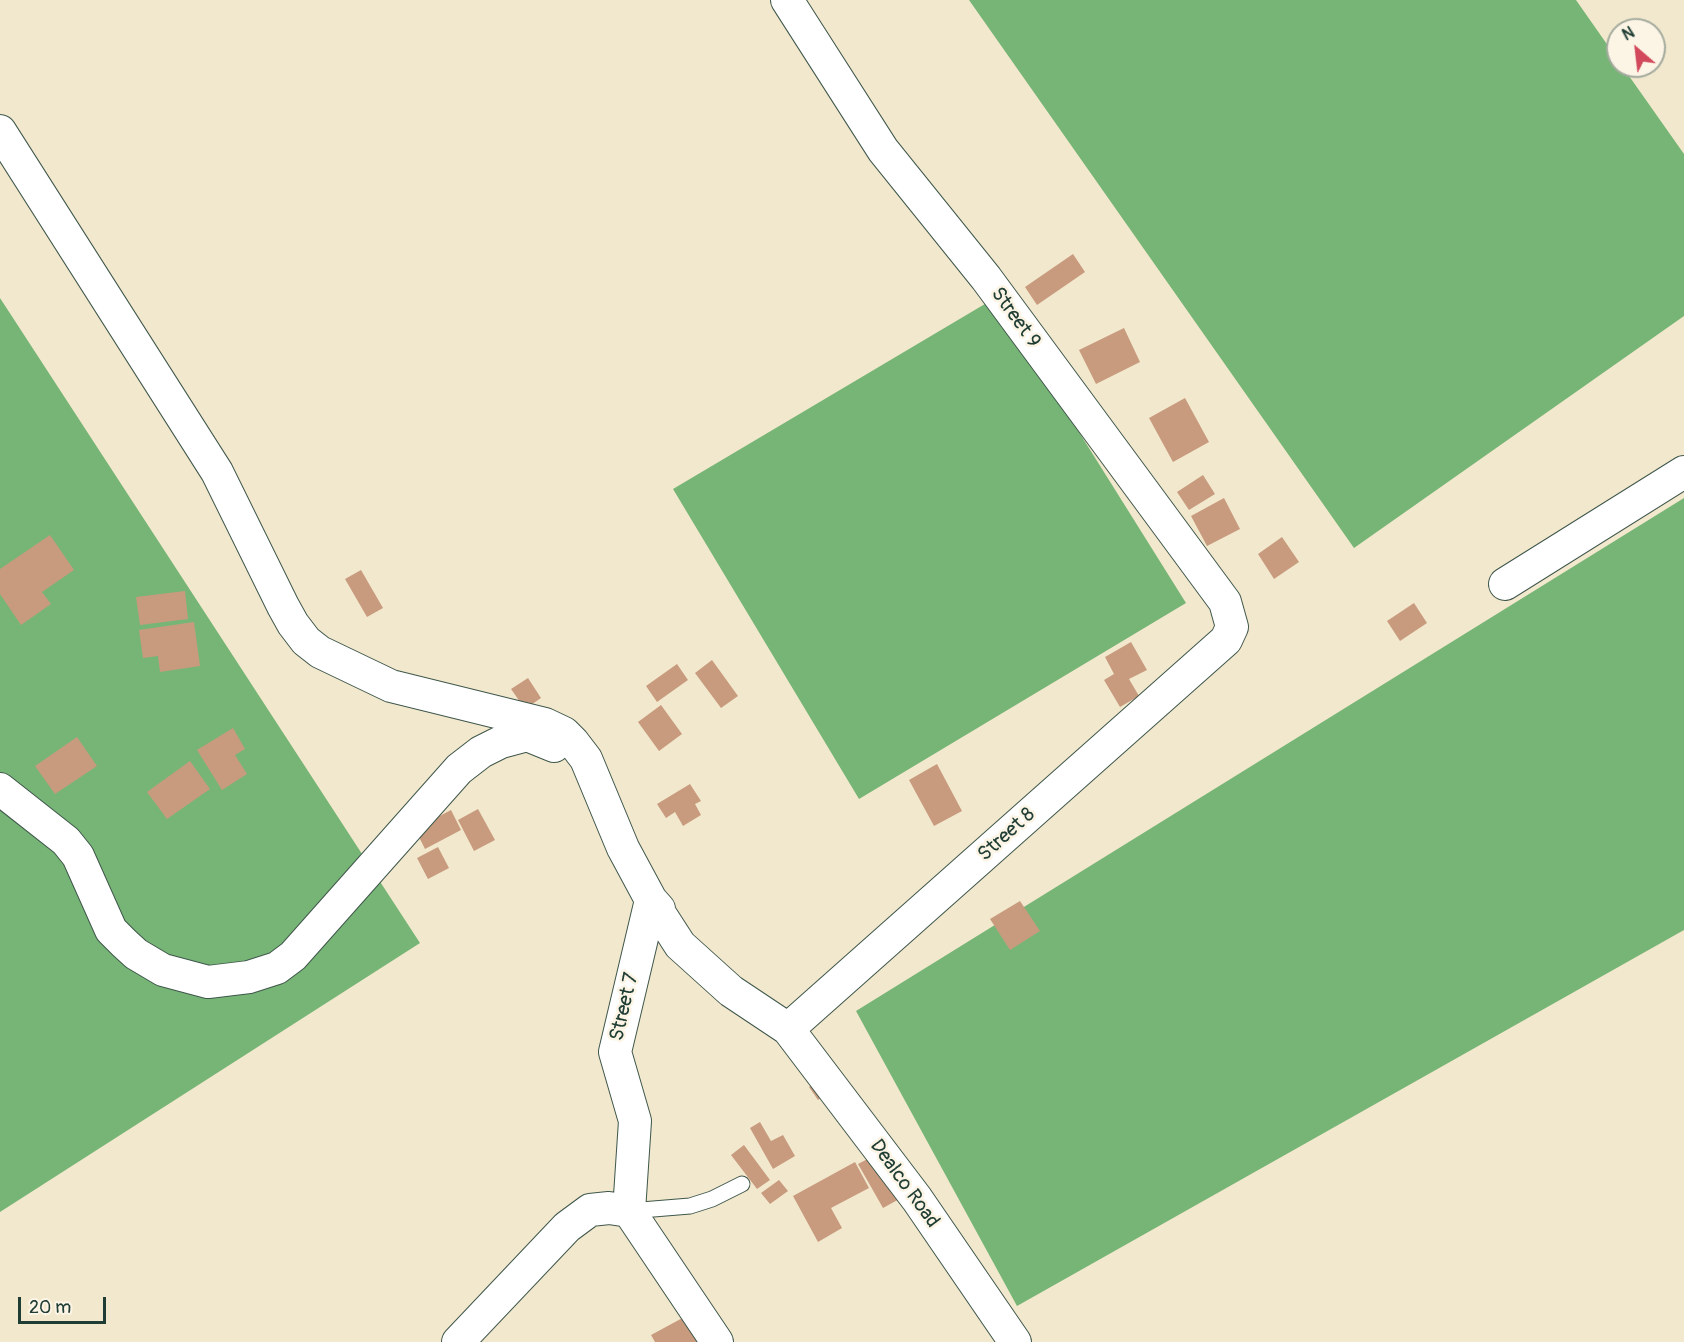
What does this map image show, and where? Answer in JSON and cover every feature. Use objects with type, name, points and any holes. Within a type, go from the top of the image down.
[{"type":"street","name":"Street 9","points":[[787,0],[882,150],[986,278],[1225,602],[1232,627],[1226,640]]},
{"type":"street","name":"Dealco Road","points":[[0,131],[217,472],[292,624],[306,641],[320,652],[391,686],[545,724],[564,733],[586,759],[624,848],[651,900],[681,945],[725,984],[788,1029],[917,1200],[1015,1342]]},
{"type":"street","points":[[1505,584],[1684,472]]},
{"type":"street","name":"Street 8","points":[[788,1029],[1226,640]]},
{"type":"street","points":[[0,789],[66,841],[78,856],[111,930],[124,944],[163,970],[208,982],[249,977],[277,968],[293,956],[459,769],[482,752],[501,742],[527,735],[586,759]]},
{"type":"street","name":"Street 7","points":[[629,1211],[635,1121],[615,1052],[651,900]]},
{"type":"street","points":[[458,1342],[567,1227],[590,1210],[609,1208],[629,1211],[717,1342]]},
{"type":"lane","points":[[629,1211],[690,1206],[712,1199],[742,1184]]},
{"type":"green space","points":[[969,0],[1576,0],[1606,43],[1606,78],[1630,78],[1684,154],[1684,316],[1354,548]]},
{"type":"green space","points":[[0,298],[420,943],[0,1212]]},
{"type":"green space","points":[[995,298],[1186,603],[859,799],[673,489]]},
{"type":"green space","points":[[1684,498],[1684,930],[1017,1306],[856,1011]]},
{"type":"building","points":[[1073,254],[1085,272],[1037,305],[1025,287]]},
{"type":"building","points":[[1124,328],[1140,362],[1096,384],[1079,350]]},
{"type":"building","points":[[1185,398],[1209,442],[1173,462],[1149,418]]},
{"type":"building","points":[[1203,475],[1215,494],[1189,510],[1177,492]]},
{"type":"building","points":[[1224,498],[1240,529],[1207,546],[1191,516]]},
{"type":"building","points":[[50,535],[74,570],[42,592],[51,604],[21,625],[0,594],[0,569]]},
{"type":"building","points":[[1282,537],[1299,562],[1274,579],[1258,554]]},
{"type":"building","points":[[361,570],[383,608],[367,617],[345,579]]},
{"type":"building","points":[[185,591],[188,619],[140,625],[136,597]]},
{"type":"building","points":[[1414,603],[1427,623],[1400,641],[1387,621]]},
{"type":"building","points":[[194,622],[200,666],[160,672],[158,656],[143,658],[139,630]]},
{"type":"building","points":[[1131,642],[1147,670],[1129,679],[1139,696],[1120,707],[1104,680],[1114,674],[1105,657]]},
{"type":"building","points":[[712,660],[738,696],[721,708],[695,673]]},
{"type":"building","points":[[677,664],[688,680],[657,702],[646,686]]},
{"type":"building","points":[[528,678],[541,698],[525,709],[511,689]]},
{"type":"building","points":[[661,705],[682,734],[659,751],[638,722]]},
{"type":"building","points":[[233,728],[245,749],[235,755],[247,774],[222,790],[197,750]]},
{"type":"building","points":[[77,737],[97,766],[55,794],[35,766]]},
{"type":"building","points":[[190,761],[210,789],[167,819],[147,792]]},
{"type":"building","points":[[937,764],[962,811],[934,826],[909,780]]},
{"type":"building","points":[[690,784],[701,801],[695,804],[701,815],[683,826],[675,812],[666,818],[657,804]]},
{"type":"building","points":[[478,809],[495,840],[474,851],[458,820]]},
{"type":"building","points":[[451,810],[461,830],[425,849],[415,829]]},
{"type":"building","points":[[438,847],[449,868],[428,879],[417,858]]},
{"type":"building","points":[[1020,901],[1040,931],[1010,950],[990,919]]},
{"type":"building","points":[[821,1079],[829,1092],[818,1100],[809,1087]]},
{"type":"building","points":[[760,1122],[771,1141],[783,1135],[795,1156],[773,1169],[750,1128]]},
{"type":"building","points":[[744,1145],[770,1180],[757,1189],[731,1155]]},
{"type":"building","points":[[879,1153],[903,1197],[883,1208],[858,1164]]},
{"type":"building","points":[[855,1162],[869,1188],[831,1208],[842,1228],[818,1242],[793,1196]]},
{"type":"building","points":[[779,1180],[788,1191],[770,1204],[761,1193]]},
{"type":"building","points":[[688,1315],[702,1342],[655,1342],[651,1335]]}]
